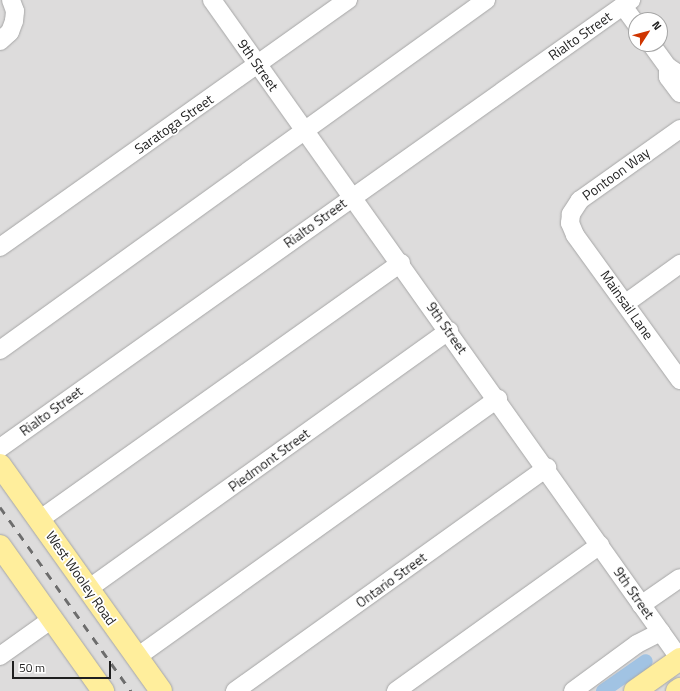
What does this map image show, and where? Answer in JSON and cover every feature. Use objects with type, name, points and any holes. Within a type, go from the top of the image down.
[{"type":"main road","name":"West Wooley Road","points":[[0,465],[161,691]]},
{"type":"main road","points":[[0,546],[103,691]]},
{"type":"main road","points":[[635,691],[680,659]]},
{"type":"street","points":[[0,41],[10,32],[14,21],[15,11],[11,0]]},
{"type":"street","name":"9th Street","points":[[212,0],[498,399],[680,659]]},
{"type":"street","name":"Saratoga Street","points":[[0,247],[348,0]]},
{"type":"street","points":[[0,350],[486,0]]},
{"type":"street","name":"Rialto Street","points":[[0,448],[352,196],[627,3]]},
{"type":"street","points":[[658,52],[674,71],[668,77],[680,93]]},
{"type":"street","name":"Pontoon Way","points":[[573,231],[571,214],[580,200],[680,129]]},
{"type":"street","name":"Mainsail Lane","points":[[573,231],[680,380]]},
{"type":"street","points":[[39,520],[401,263]]},
{"type":"street","points":[[626,303],[680,264]]},
{"type":"street","name":"Piedmont Street","points":[[88,589],[449,331]]},
{"type":"street","points":[[137,657],[498,399]]},
{"type":"street","name":"Ontario Street","points":[[235,691],[547,468]]},
{"type":"street","points":[[396,691],[600,545]]},
{"type":"street","points":[[641,604],[680,578]]},
{"type":"street","points":[[0,656],[52,619]]},
{"type":"street","points":[[573,691],[637,644],[661,632]]},
{"type":"shaded area","points":[[0,0],[680,0],[680,691],[0,691]]},
{"type":"waterway","points":[[603,691],[646,661]]},
{"type":"railway","points":[[0,507],[131,691]]}]
